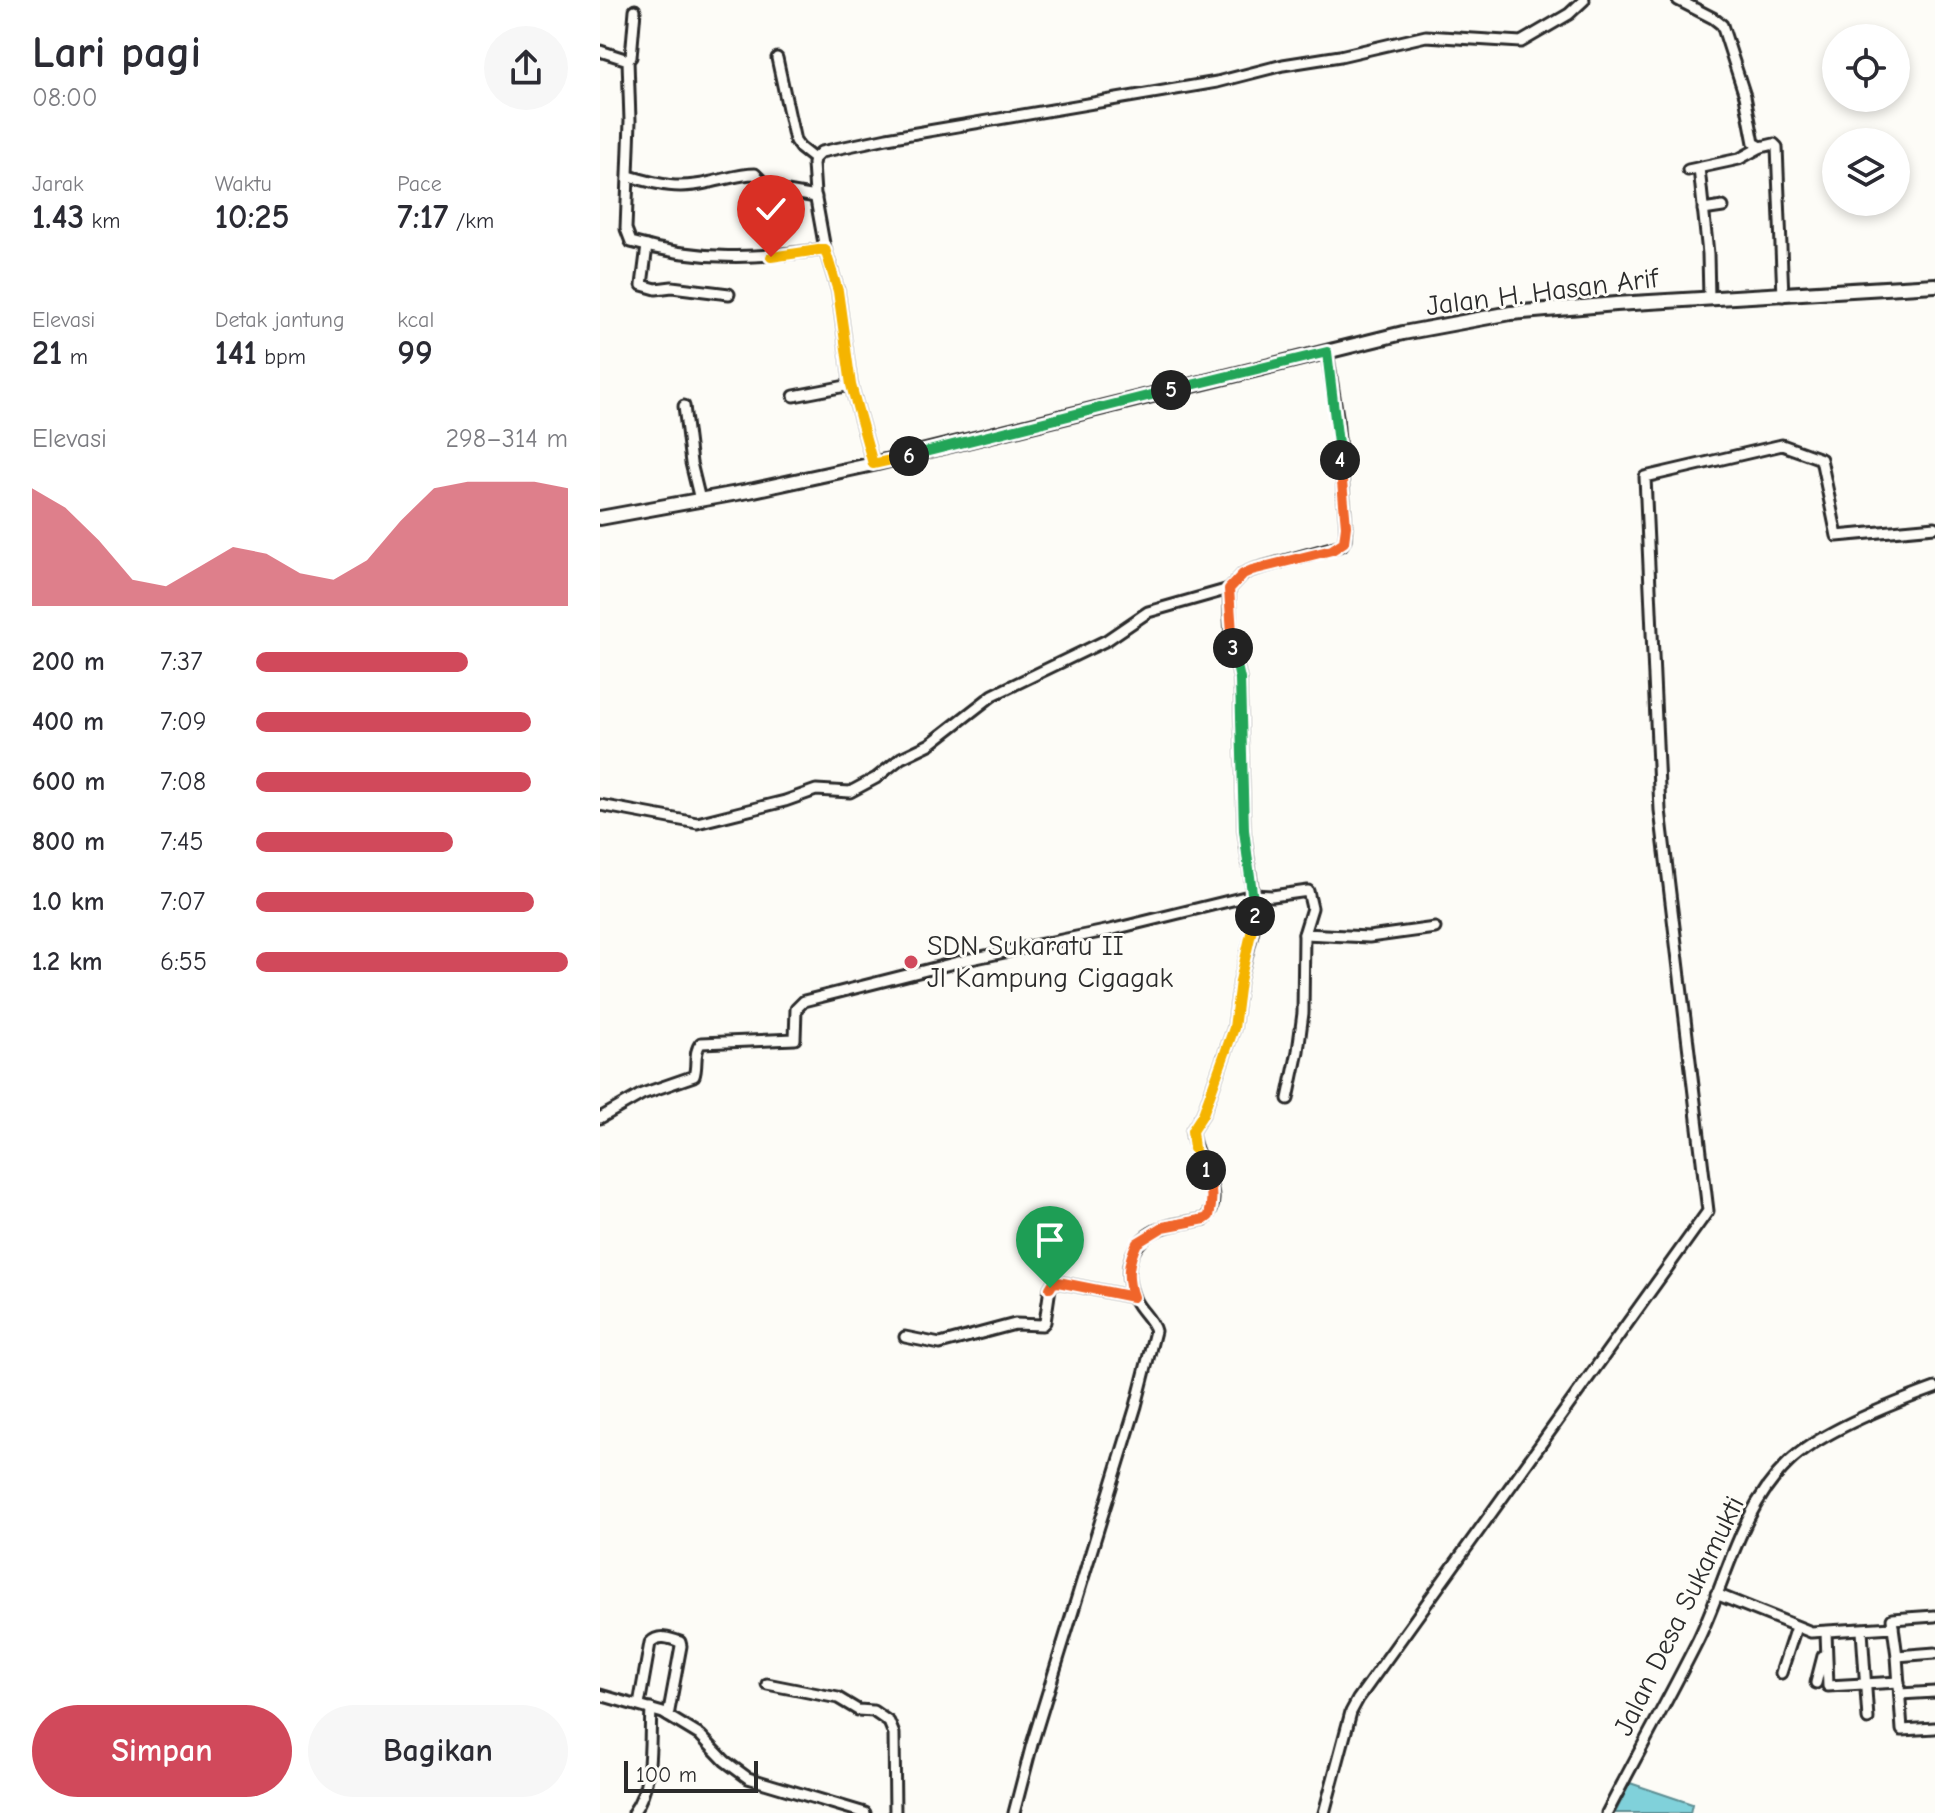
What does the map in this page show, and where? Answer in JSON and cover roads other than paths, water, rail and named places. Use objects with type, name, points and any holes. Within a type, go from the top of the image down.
[{"type":"main road","name":"Jalan H. Hasan Arif","points":[[600,518],[873,464],[1403,333],[1488,317],[1709,298],[1935,285]]},
{"type":"street","points":[[873,464],[851,385],[838,291],[825,249],[816,197],[814,159],[821,152],[1217,82],[1420,37],[1521,42],[1569,14],[1584,0]]},
{"type":"street","points":[[1678,0],[1713,18],[1723,27],[1745,96],[1754,143],[1761,147]]},
{"type":"street","points":[[635,10],[631,57],[628,60],[627,236],[631,242],[702,255],[755,258],[825,249]]},
{"type":"street","points":[[600,51],[628,60]]},
{"type":"street","points":[[777,58],[795,141],[814,159]]},
{"type":"street","points":[[1709,298],[1703,210],[1694,169],[1739,159],[1774,144],[1777,147],[1783,296]]},
{"type":"street","points":[[629,176],[656,186],[666,186],[708,183],[755,174],[770,189],[816,197]]},
{"type":"street","points":[[1703,210],[1723,207]]},
{"type":"street","points":[[647,246],[642,285],[656,289],[672,287],[729,294]]},
{"type":"street","points":[[600,805],[697,823],[816,790],[850,792],[876,778],[901,758],[930,744],[993,695],[1107,640],[1148,612],[1229,589],[1243,574],[1252,570],[1332,550],[1345,541],[1337,416],[1327,352]]},
{"type":"street","points":[[794,396],[851,385]]},
{"type":"street","points":[[684,406],[691,463],[700,500]]},
{"type":"street","points":[[1324,1813],[1354,1704],[1708,1211],[1660,810],[1645,477],[1782,445],[1821,459],[1837,536],[1935,527]]},
{"type":"street","points":[[1014,1813],[1056,1660],[1136,1406],[1152,1343],[1154,1327],[1133,1297],[1128,1267],[1137,1243],[1163,1227],[1205,1219],[1210,1211],[1210,1180],[1194,1149],[1192,1131],[1203,1114],[1234,1028],[1240,981],[1255,922],[1244,830],[1240,679],[1231,639],[1229,589]]},
{"type":"street","points":[[600,1118],[642,1094],[694,1076],[697,1070],[696,1051],[701,1043],[795,1039],[796,1009],[804,1001],[1253,895],[1308,891],[1312,908],[1304,934],[1303,1013],[1288,1099]]},
{"type":"street","points":[[1304,934],[1369,937],[1435,928]]},
{"type":"street","points":[[905,1337],[940,1344],[1015,1324],[1042,1325],[1050,1288],[1058,1282],[1133,1297]]},
{"type":"street","name":"Jalan Desa Sukamukti","points":[[1608,1813],[1698,1638],[1739,1535],[1758,1500],[1787,1463],[1807,1448],[1878,1411],[1935,1388]]},
{"type":"street","points":[[1716,1594],[1811,1632],[1893,1627]]},
{"type":"street","points":[[1935,1616],[1892,1619],[1902,1730],[1935,1728]]},
{"type":"street","points":[[1781,1673],[1796,1627]]},
{"type":"street","points":[[1862,1631],[1868,1719]]},
{"type":"street","points":[[1826,1632],[1828,1686],[1899,1682]]},
{"type":"street","points":[[639,1705],[650,1643],[658,1638],[672,1638],[681,1646],[668,1716]]},
{"type":"street","points":[[1816,1683],[1826,1645]]},
{"type":"street","points":[[1897,1656],[1935,1653]]},
{"type":"street","points":[[767,1684],[838,1698],[858,1710],[873,1711],[889,1722],[894,1734],[895,1813]]},
{"type":"street","points":[[1900,1694],[1935,1692]]},
{"type":"street","points":[[600,1695],[668,1716],[701,1736],[725,1761],[748,1778],[865,1813]]},
{"type":"street","points":[[633,1813],[642,1801],[647,1783],[651,1709]]},
{"type":"water","points":[[1630,1783],[1692,1804],[1690,1813],[1615,1813]]},
{"type":"place","name":"SDN Sukaratu II Jl Kampung Cigagak","points":[[911,962]]}]
